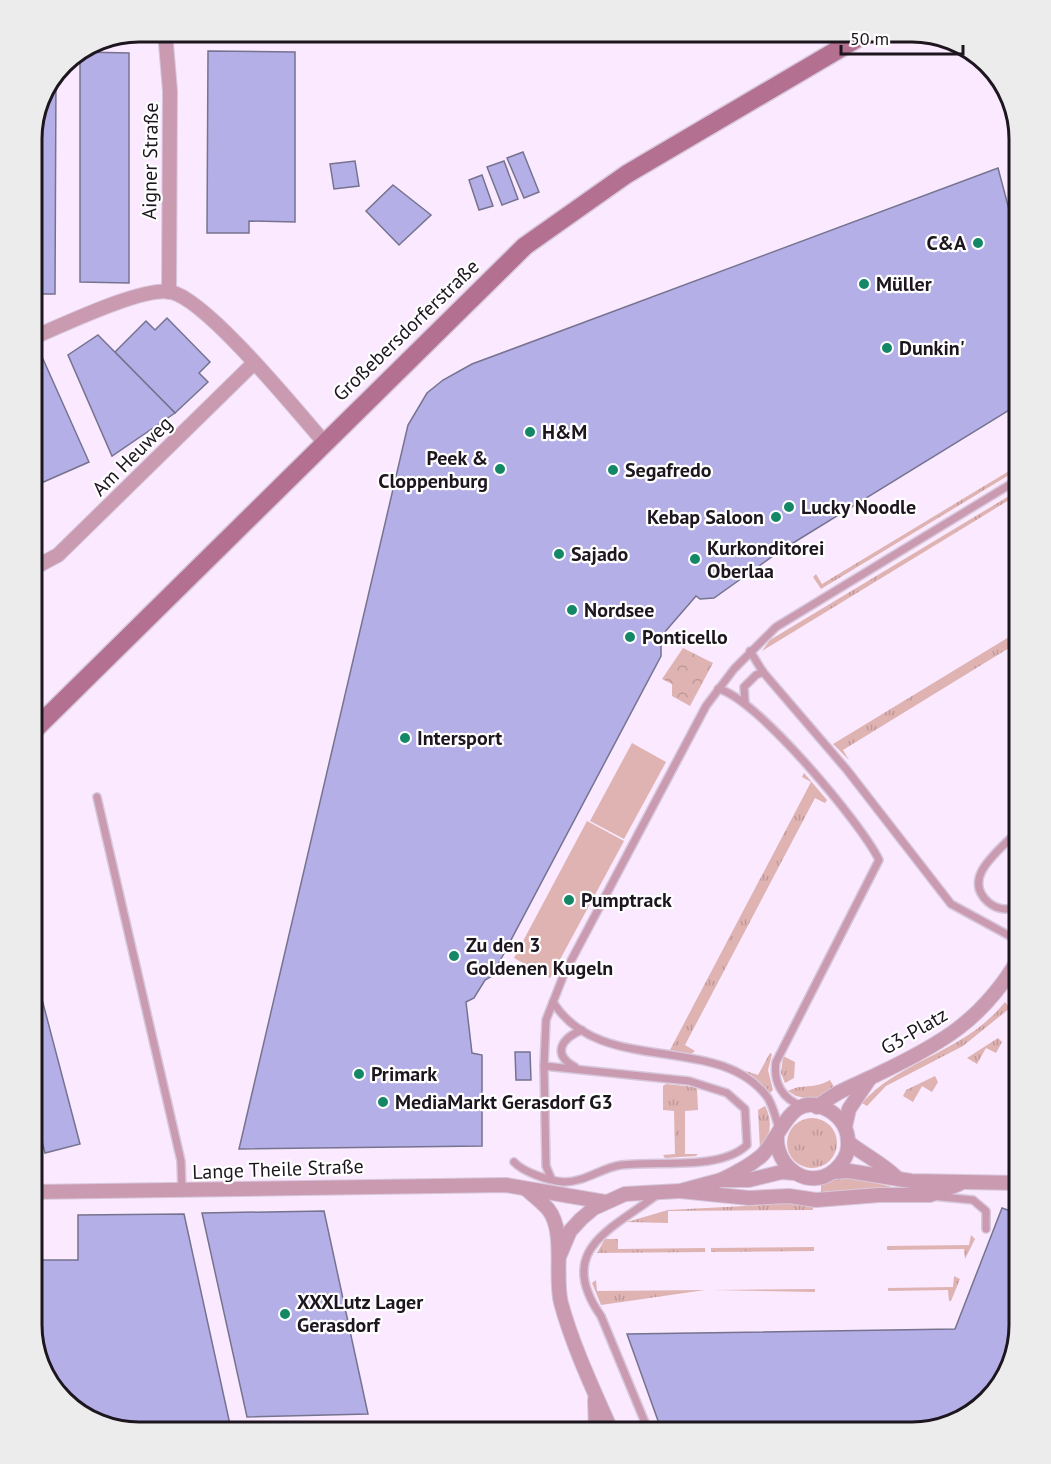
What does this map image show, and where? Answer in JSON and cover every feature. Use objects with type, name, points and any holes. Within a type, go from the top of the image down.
[{"type":"street","name":"Aigner Straße","points":[[166,42],[170,91],[169,292]]},
{"type":"street","name":"Großebersdorferstraße","points":[[42,722],[494,275],[556,222],[627,174],[851,42]]},
{"type":"street","points":[[42,334],[136,297],[169,292],[198,306],[254,363],[324,442]]},
{"type":"street","name":"Am Heuweg","points":[[42,563],[58,555],[254,363]]},
{"type":"street","name":"G3-Platz","points":[[559,1257],[570,1232],[594,1208],[605,1202],[625,1194],[680,1191],[721,1180],[760,1158],[790,1114],[811,1107],[850,1084],[870,1078],[933,1047],[967,1023],[993,995],[1009,973]]},
{"type":"street","name":"G3-Platz","points":[[845,1127],[849,1109],[870,1078]]},
{"type":"street","points":[[811,1107],[837,1116],[845,1127],[848,1142],[845,1158],[833,1172]]},
{"type":"street","points":[[778,1132],[777,1150],[782,1160],[794,1173]]},
{"type":"street","points":[[848,1142],[870,1159],[887,1168],[896,1177]]},
{"type":"street","name":"G3-Platz","points":[[721,1180],[749,1180],[782,1172],[813,1178],[833,1172],[849,1171],[880,1178],[896,1177],[911,1181],[1009,1184]]},
{"type":"street","points":[[680,1191],[749,1198],[789,1196],[816,1200],[879,1195],[930,1196],[959,1184]]},
{"type":"street","name":"Lange Theile Straße","points":[[42,1192],[182,1192],[419,1185],[506,1185],[526,1189]]},
{"type":"street","points":[[526,1189],[549,1210],[555,1227],[559,1257],[557,1278],[561,1304],[608,1422]]},
{"type":"street","name":"G3-Platz","points":[[526,1189],[605,1202]]},
{"type":"street","points":[[595,1392],[596,1422]]},
{"type":"lane","points":[[551,1178],[546,1166],[544,1066],[546,1020],[564,974],[706,706],[750,651],[776,627],[1009,485]]},
{"type":"lane","points":[[750,651],[763,672],[847,770],[951,904],[1009,935]]},
{"type":"lane","points":[[745,702],[744,687],[756,675],[763,672]]},
{"type":"lane","points":[[718,689],[729,691],[745,702],[775,731],[837,801],[879,860],[776,1062],[774,1072],[781,1091],[795,1104],[811,1107]]},
{"type":"lane","points":[[97,797],[181,1161],[182,1192]]},
{"type":"lane","points":[[1009,840],[984,865],[979,887],[982,895],[992,906],[1009,909]]},
{"type":"lane","points":[[553,1002],[566,1021],[607,1042],[647,1054],[719,1065],[748,1078],[769,1100],[778,1132]]},
{"type":"lane","points":[[578,1068],[567,1063],[561,1044],[566,1036],[582,1030]]},
{"type":"lane","points":[[514,1162],[522,1171],[561,1182],[580,1181],[618,1165],[706,1161],[731,1155],[747,1145],[747,1116],[738,1101],[727,1093],[689,1081],[544,1066]]},
{"type":"lane","points":[[645,1422],[601,1317],[585,1287],[584,1272],[592,1245],[617,1221],[636,1211],[662,1191]]},
{"type":"lane","points":[[930,1196],[973,1200],[986,1211],[986,1229]]},
{"type":"green space","points":[[1009,471],[1009,475],[821,589],[813,577],[816,574],[822,584]]},
{"type":"green space","points":[[1009,496],[1009,500],[762,651],[770,640]]},
{"type":"green space","points":[[1009,637],[1009,648],[843,750],[849,760],[833,744]]},
{"type":"green space","points":[[683,648],[713,663],[690,706],[672,696],[672,684],[662,679]]},
{"type":"green space","points":[[632,743],[666,762],[624,839],[590,821]]},
{"type":"green space","points":[[804,773],[827,800],[825,803],[815,798],[685,1045],[695,1051],[691,1054],[670,1050],[811,782],[802,777]]},
{"type":"green space","name":"Pumptrack","points":[[587,821],[624,841],[550,978],[514,958]]},
{"type":"green space","points":[[1005,1002],[1009,1007],[963,1046],[886,1086],[867,1106],[862,1103],[895,1076],[970,1034]]},
{"type":"green space","points":[[998,1038],[1002,1042],[996,1053],[986,1048],[977,1064],[967,1058]]},
{"type":"green space","points":[[770,1053],[772,1054],[768,1070],[773,1090],[770,1093],[746,1071],[758,1075]]},
{"type":"green space","points":[[783,1056],[795,1062],[794,1078],[785,1083],[781,1073]]},
{"type":"green space","points":[[935,1076],[938,1082],[932,1092],[922,1086],[913,1102],[903,1096],[906,1090]]},
{"type":"green space","points":[[830,1080],[834,1087],[813,1100],[796,1096],[788,1091],[798,1087],[818,1085]]},
{"type":"green space","points":[[666,1084],[697,1089],[698,1110],[685,1111],[685,1154],[698,1154],[696,1156],[665,1158],[663,1155],[675,1154],[674,1111],[663,1110],[663,1086]]},
{"type":"green space","points":[[765,1106],[770,1128],[767,1139],[760,1150],[758,1110]]},
{"type":"green space","points":[[812,1118],[821,1120],[832,1129],[837,1143],[835,1152],[826,1163],[812,1168],[803,1166],[792,1157],[787,1143],[789,1134],[798,1123]]},
{"type":"green space","points":[[848,1176],[896,1188],[821,1195],[821,1184]]},
{"type":"green space","points":[[781,1200],[813,1205],[813,1210],[668,1211],[668,1223],[627,1222],[668,1210],[765,1205]]},
{"type":"green space","points":[[971,1235],[975,1239],[965,1259],[964,1249],[887,1250],[887,1246],[969,1245]]},
{"type":"green space","points":[[605,1239],[618,1239],[618,1249],[705,1248],[705,1252],[597,1253]]},
{"type":"green space","points":[[814,1247],[814,1251],[711,1252],[711,1248]]},
{"type":"green space","points":[[954,1276],[960,1279],[951,1301],[949,1301],[948,1290],[888,1291],[888,1288],[953,1287]]},
{"type":"green space","points":[[596,1280],[597,1291],[705,1290],[601,1305],[592,1283]]},
{"type":"green space","points":[[815,1289],[815,1292],[712,1290]]},
{"type":"building","points":[[208,51],[295,52],[295,222],[249,221],[249,233],[207,233]]},
{"type":"building","points":[[96,52],[129,53],[129,283],[80,282],[80,62]]},
{"type":"building","points":[[56,90],[55,294],[42,294],[42,132],[45,114]]},
{"type":"building","points":[[523,152],[539,192],[524,198],[507,158]]},
{"type":"building","points":[[355,161],[359,186],[334,189],[330,164]]},
{"type":"building","points":[[504,161],[518,199],[502,205],[487,167]]},
{"type":"building","points":[[998,168],[1009,209],[1009,410],[780,551],[714,598],[700,599],[696,596],[657,641],[661,645],[661,656],[492,976],[485,980],[474,998],[466,1002],[472,1053],[482,1055],[482,1146],[239,1149],[408,425],[427,393],[443,380],[472,364]]},
{"type":"building","points":[[482,175],[493,206],[479,210],[469,180]]},
{"type":"building","points":[[393,185],[431,215],[399,245],[366,211]]},
{"type":"building","points":[[167,318],[210,362],[199,373],[208,382],[175,413],[115,352],[146,321],[155,330]]},
{"type":"building","points":[[98,335],[175,413],[112,456],[68,355]]},
{"type":"building","points":[[42,359],[89,462],[42,483]]},
{"type":"building","points":[[42,999],[80,1144],[45,1153],[42,1141]]},
{"type":"building","points":[[515,1052],[530,1052],[531,1080],[516,1080]]},
{"type":"building","points":[[1002,1208],[1009,1210],[1009,1325],[1002,1362],[981,1394],[961,1409],[937,1419],[912,1422],[658,1422],[627,1334],[955,1329]]},
{"type":"building","name":"XXXLutz Lager Gerasdorf","points":[[324,1211],[368,1414],[247,1417],[202,1213]]},
{"type":"building","points":[[184,1214],[229,1422],[120,1420],[90,1409],[70,1394],[62,1384],[49,1362],[43,1338],[42,1260],[78,1260],[78,1215]]},
{"type":"place","name":"C&A","points":[[978,243]]},
{"type":"place","name":"Müller","points":[[864,284]]},
{"type":"place","name":"Dunkin'","points":[[887,348]]},
{"type":"place","name":"H&M","points":[[530,432]]},
{"type":"place","name":"Peek & Cloppenburg","points":[[500,469]]},
{"type":"place","name":"Segafredo","points":[[613,470]]},
{"type":"place","name":"Lucky Noodle","points":[[789,507]]},
{"type":"place","name":"Kebap Saloon","points":[[776,517]]},
{"type":"place","name":"Sajado","points":[[559,554]]},
{"type":"place","name":"Kurkonditorei Oberlaa","points":[[695,559]]},
{"type":"place","name":"Nordsee","points":[[572,610]]},
{"type":"place","name":"Ponticello","points":[[630,637]]},
{"type":"place","name":"Intersport","points":[[405,738]]},
{"type":"place","name":"Pumptrack","points":[[569,900]]},
{"type":"place","name":"Zu den 3 Goldenen Kugeln","points":[[454,956]]},
{"type":"place","name":"Primark","points":[[359,1074]]},
{"type":"place","name":"MediaMarkt Gerasdorf G3","points":[[383,1102]]},
{"type":"place","name":"XXXLutz Lager Gerasdorf","points":[[285,1314]]}]
